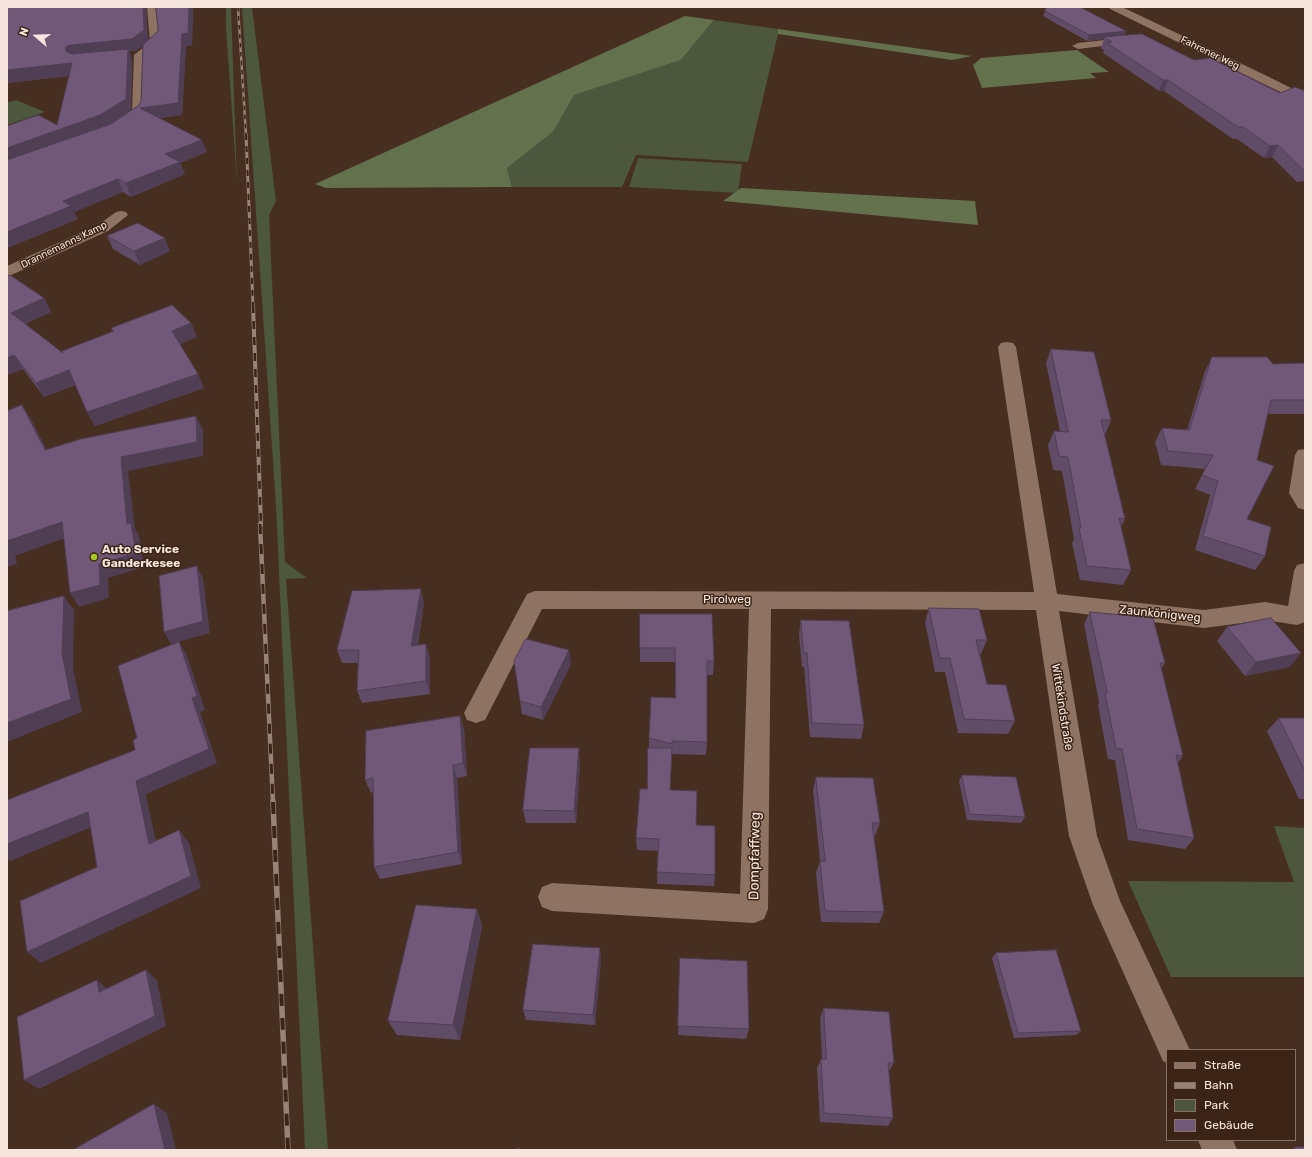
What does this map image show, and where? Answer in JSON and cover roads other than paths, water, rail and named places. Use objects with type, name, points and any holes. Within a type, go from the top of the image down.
[{"type":"street","points":[[111,132],[138,113],[136,56],[156,43],[152,7]]},
{"type":"street","name":"Fahrener Weg","points":[[1114,7],[1305,100]]},
{"type":"street","points":[[1078,46],[1175,36]]},
{"type":"street","name":"Drannemanns Kamp","points":[[7,272],[103,228],[121,215]]},
{"type":"street","name":"Wittekindstraße","points":[[1007,347],[1045,601],[1083,836],[1107,905],[1174,1049]]},
{"type":"street","points":[[1305,455],[1299,493],[1305,503]]},
{"type":"street","name":"Zaunkönigweg","points":[[1045,601],[1204,619],[1265,611],[1301,621],[1305,571]]},
{"type":"street","name":"Pirolweg","points":[[476,713],[535,600],[1045,601]]},
{"type":"street","name":"Dompfaffweg","points":[[552,897],[754,909],[760,600]]},
{"type":"street","points":[[1216,1141],[1220,1150]]},
{"type":"railway","points":[[238,7],[246,135]]},
{"type":"railway","points":[[246,134],[253,306]]},
{"type":"railway","points":[[253,305],[261,525]]},
{"type":"railway","points":[[260,524],[273,803]]},
{"type":"railway","points":[[273,802],[288,1150]]},
{"type":"place","name":"Auto Service Ganderkesee","points":[[94,557]]}]
